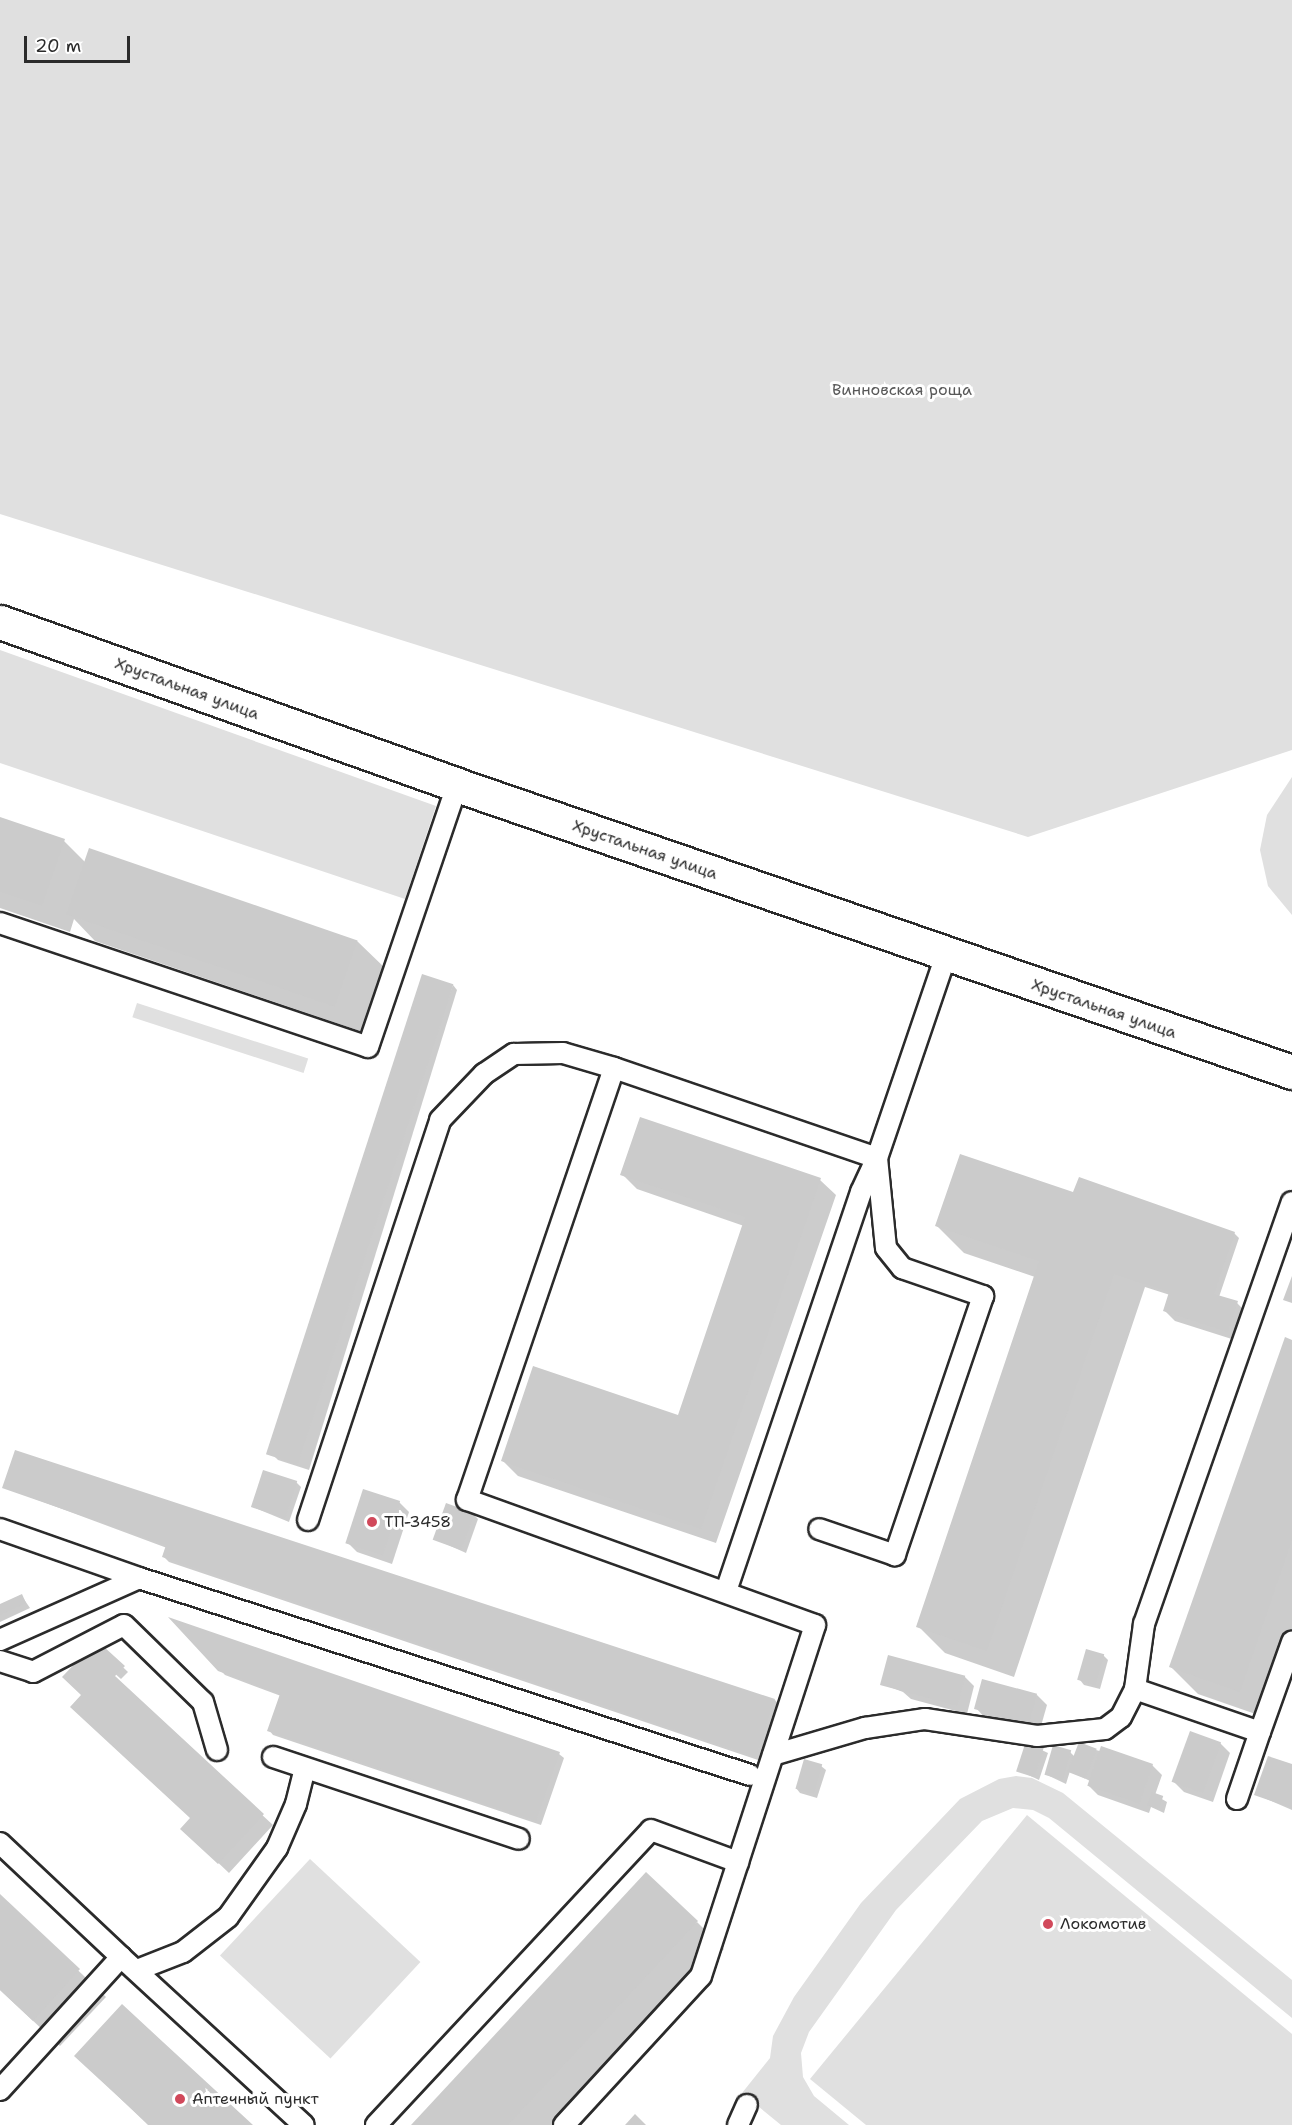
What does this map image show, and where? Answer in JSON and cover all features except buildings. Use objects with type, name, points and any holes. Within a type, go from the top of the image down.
[{"type":"main road","name":"Хрустальная улица","points":[[0,622],[457,785],[946,955],[1292,1072]]},
{"type":"lane","points":[[0,923],[368,1047],[457,785]]},
{"type":"lane","points":[[726,1591],[861,1191],[877,1158],[946,955]]},
{"type":"lane","points":[[308,1520],[440,1120],[484,1074],[514,1054],[563,1053],[614,1068],[877,1158]]},
{"type":"lane","points":[[564,2125],[700,1976],[815,1625],[726,1591],[467,1500],[614,1068]]},
{"type":"lane","points":[[819,1529],[896,1555],[983,1296],[902,1268],[896,1262],[886,1248],[877,1158]]},
{"type":"lane","points":[[773,1755],[865,1728],[925,1719],[1037,1736],[1105,1729],[1121,1717],[1135,1689],[1144,1624],[1292,1202]]},
{"type":"lane","points":[[0,1529],[140,1578],[750,1775]]},
{"type":"lane","points":[[0,1640],[140,1578]]},
{"type":"lane","points":[[0,1661],[33,1672],[124,1625],[203,1702],[217,1750]]},
{"type":"lane","points":[[1237,1799],[1292,1642]]},
{"type":"lane","points":[[1135,1689],[1260,1732]]},
{"type":"lane","points":[[273,1757],[519,1839]]},
{"type":"lane","points":[[136,1970],[183,1952],[228,1917],[277,1848],[296,1804],[305,1768]]},
{"type":"lane","points":[[376,2125],[651,1830],[738,1862]]},
{"type":"lane","points":[[0,1843],[304,2125]]},
{"type":"lane","points":[[0,2090],[121,1957]]},
{"type":"lane","points":[[738,2125],[747,2105]]},
{"type":"green space","name":"Винновская роща","points":[[0,0],[1292,0],[1292,750],[1028,837],[0,514]]},
{"type":"green space","points":[[0,650],[436,806],[405,899],[0,763]]},
{"type":"green space","points":[[1292,777],[1292,915],[1268,886],[1260,850],[1267,815]]},
{"type":"green space","points":[[137,1003],[308,1059],[304,1073],[132,1017]]},
{"type":"green space","points":[[1016,1776],[1032,1778],[1063,1793],[1292,1980],[1292,2018],[1049,1818],[1033,1810],[1013,1808],[982,1821],[896,1910],[809,2032],[801,2053],[803,2077],[814,2096],[849,2125],[781,2125],[742,2093],[770,2058],[773,2036],[794,1997],[861,1903],[960,1799],[999,1779]]},
{"type":"green space","name":"Локомотив","points":[[1027,1815],[1292,2034],[1292,2125],[866,2125],[810,2079]]},
{"type":"green space","points":[[310,1859],[420,1962],[330,2059],[220,1956]]},
{"type":"place","name":"ТП-3458","points":[[372,1522]]},
{"type":"place","name":"Локомотив","points":[[1048,1924]]},
{"type":"place","name":"Аптечный пункт","points":[[180,2099]]}]
